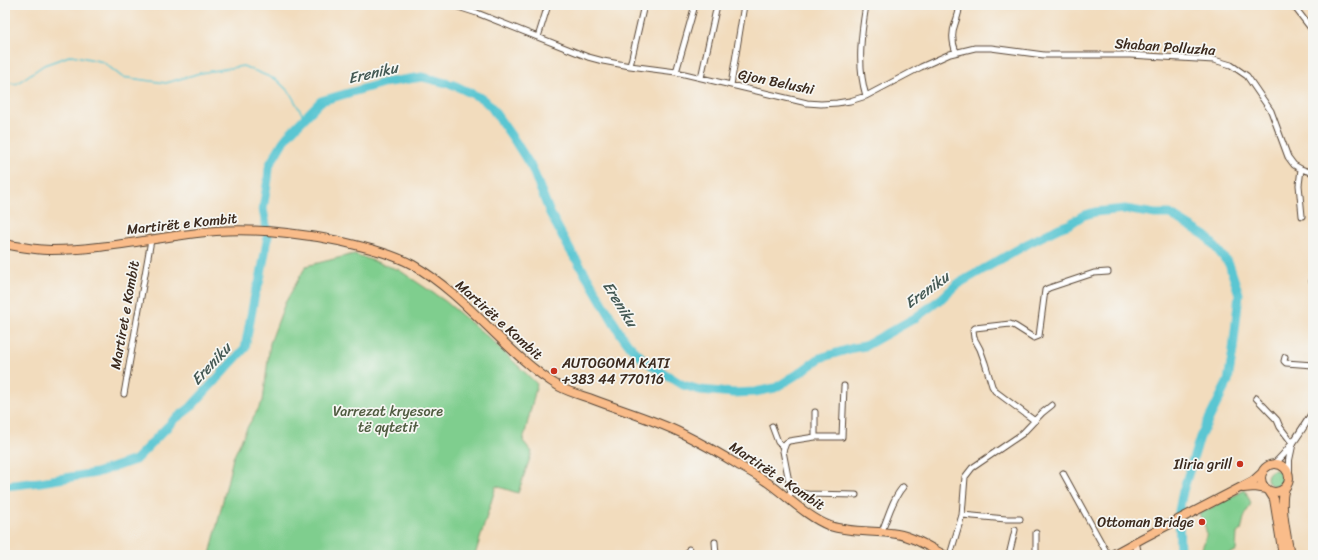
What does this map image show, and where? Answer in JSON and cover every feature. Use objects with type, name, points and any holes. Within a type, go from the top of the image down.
[{"type":"main road","name":"Martirët e Kombit","points":[[5,244],[50,250],[92,247],[228,230],[270,230],[342,242],[377,251],[401,259],[424,272],[457,298],[532,368],[562,388],[654,421],[681,433],[765,480],[789,495],[816,519],[829,525],[839,528],[897,534],[914,539],[944,555]]},
{"type":"main road","points":[[1112,555],[1256,479],[1269,466],[1273,465],[1281,466],[1289,476],[1289,480],[1283,493],[1283,504],[1290,555]]},
{"type":"main road","points":[[1263,472],[1262,482],[1274,499],[1283,555]]},
{"type":"main road","points":[[1239,488],[1255,487],[1278,492],[1285,488]]},
{"type":"main road","points":[[1135,542],[1138,555]]},
{"type":"street","name":"Gjon Belushi","points":[[452,5],[477,13],[588,57],[630,66],[676,72],[807,103],[837,103],[866,96],[921,67],[956,52]]},
{"type":"street","points":[[538,37],[548,5]]},
{"type":"street","points":[[630,66],[644,5]]},
{"type":"street","points":[[676,72],[695,5]]},
{"type":"street","points":[[701,78],[717,5]]},
{"type":"street","points":[[731,85],[744,5]]},
{"type":"street","points":[[866,5],[860,58],[863,86],[866,96]]},
{"type":"street","points":[[956,52],[952,43],[952,34],[960,12],[959,5]]},
{"type":"street","points":[[1293,5],[1313,31]]},
{"type":"street","name":"Shaban Polluzha","points":[[956,52],[975,48],[991,48],[1044,55],[1130,55],[1214,60],[1231,65],[1247,76],[1271,111],[1288,157],[1294,165],[1313,173]]},
{"type":"street","points":[[1301,169],[1299,185],[1302,216]]},
{"type":"street","name":"Martiret e Kombit","points":[[124,394],[151,240]]},
{"type":"street","points":[[1035,421],[995,391],[980,349],[974,338],[973,330],[975,328],[1010,324],[1034,338],[1037,338],[1045,290],[1094,273],[1108,272]]},
{"type":"street","points":[[1313,278],[1313,285]]},
{"type":"street","points":[[1313,304],[1313,311]]},
{"type":"street","points":[[1285,357],[1284,361],[1286,363],[1313,365]]},
{"type":"street","points":[[844,386],[842,437],[815,437],[789,441],[786,443],[783,451],[789,495],[856,495]]},
{"type":"street","points":[[1256,398],[1277,420],[1280,427],[1293,444]]},
{"type":"street","points":[[950,555],[962,515],[965,477],[972,468],[1022,434],[1052,405]]},
{"type":"street","points":[[815,412],[815,437]]},
{"type":"street","points":[[1273,465],[1293,444],[1313,412]]},
{"type":"street","points":[[772,426],[778,442],[784,448]]},
{"type":"street","points":[[1289,476],[1289,460],[1293,444]]},
{"type":"street","points":[[1063,473],[1108,555]]},
{"type":"street","points":[[882,532],[893,503],[903,487]]},
{"type":"street","points":[[962,515],[1020,519]]},
{"type":"street","points":[[1009,555],[1015,530]]},
{"type":"street","points":[[1036,533],[1036,555]]},
{"type":"street","points":[[715,542],[716,555]]},
{"type":"street","points":[[687,555],[689,549]]},
{"type":"green space","name":"Varrezat kryesore të qytetit","points":[[354,254],[399,270],[445,301],[488,337],[537,384],[523,441],[532,452],[518,493],[496,486],[475,555],[210,555],[233,458],[248,426],[263,401],[270,343],[285,303],[306,266]]},
{"type":"green space","points":[[1272,470],[1278,470],[1283,475],[1281,484],[1278,486],[1272,486],[1267,481],[1267,475]]},
{"type":"green space","points":[[1245,490],[1251,503],[1244,518],[1241,530],[1237,533],[1236,551],[1225,555],[1200,555],[1206,531],[1199,514]]},
{"type":"waterway","points":[[5,82],[16,84],[44,65],[72,55],[103,62],[122,77],[166,83],[200,73],[243,66],[277,80],[290,93],[305,119]]},
{"type":"waterway","name":"Ereniku","points":[[5,486],[96,473],[135,460],[174,420],[190,408],[245,348],[268,236],[263,209],[269,168],[283,142],[321,101],[383,83],[422,77],[454,85],[483,99],[491,107],[532,168],[550,213],[570,250],[628,344],[642,358],[654,367],[683,385],[700,390],[734,393],[755,392],[775,388],[820,358],[865,346],[915,318],[941,299],[956,285],[1029,243],[1070,224],[1082,216],[1095,212],[1125,209],[1155,214],[1170,214],[1206,236],[1229,264],[1239,294],[1228,381],[1200,437],[1183,491],[1179,511],[1180,555]]},
{"type":"place","name":"AUTOGOMA KATI +383 44 770116","points":[[554,371]]},
{"type":"place","name":"Iliria grill","points":[[1240,464]]},
{"type":"place","name":"Ottoman Bridge","points":[[1202,522]]}]
